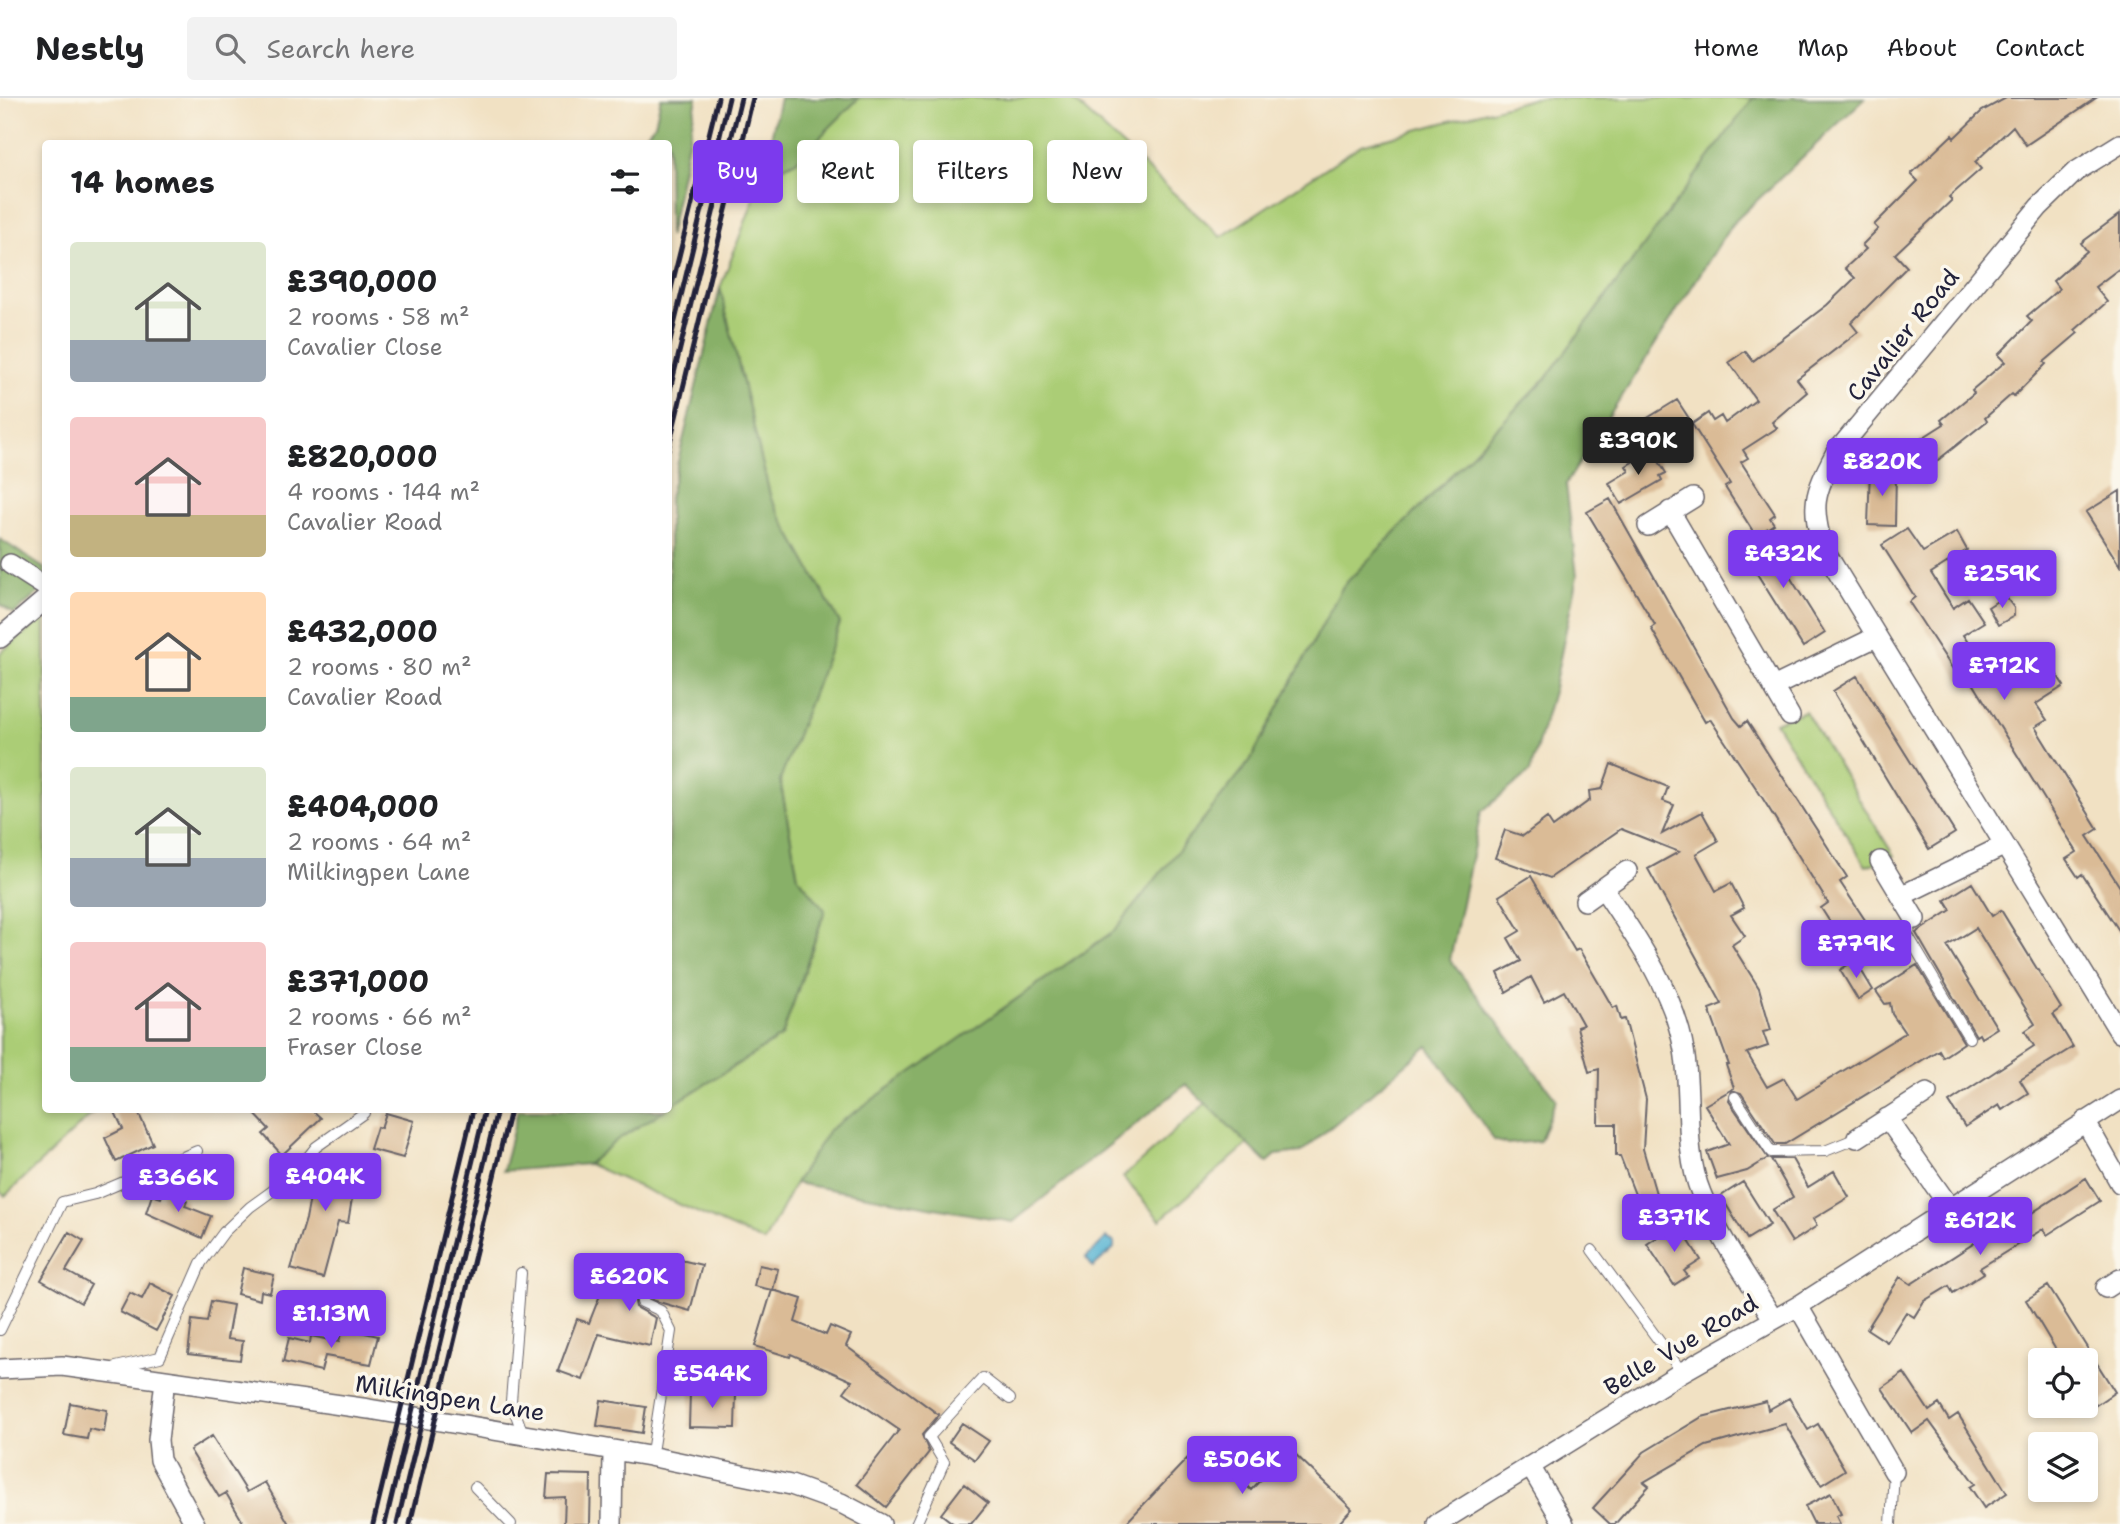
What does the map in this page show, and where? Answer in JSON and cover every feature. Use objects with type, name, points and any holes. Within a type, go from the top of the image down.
[{"type":"street","name":"Cavalier Road","points":[[2120,144],[2075,172],[2039,207],[1835,454],[1819,486],[1814,518],[1824,550],[2120,1033]]},
{"type":"street","points":[[1648,526],[1693,498]]},
{"type":"street","points":[[1670,512],[1790,716]]},
{"type":"street","points":[[10,564],[42,584]]},
{"type":"street","points":[[0,639],[42,602]]},
{"type":"street","points":[[1773,687],[1876,637]]},
{"type":"street","points":[[1903,895],[2003,846]]},
{"type":"street","points":[[1881,861],[1903,895],[1911,927]]},
{"type":"street","points":[[1585,901],[1627,871]]},
{"type":"street","points":[[1603,888],[1632,931],[1676,1018],[1684,1049],[1694,1164],[1700,1193],[1773,1319]]},
{"type":"street","points":[[1857,1138],[1927,1093]]},
{"type":"street","name":"Belle Vue Road","points":[[1437,1524],[1682,1372],[1798,1306],[1949,1206],[2120,1100]]},
{"type":"street","points":[[1887,1118],[1949,1206]]},
{"type":"street","points":[[2085,1121],[2120,1183]]},
{"type":"street","points":[[1798,1306],[1894,1472]]},
{"type":"street","name":"Milkingpen Lane","points":[[0,1369],[62,1366],[649,1456],[791,1485],[841,1503],[881,1524]]},
{"type":"street","points":[[165,1380],[158,1440],[160,1460],[195,1524]]},
{"type":"street","points":[[612,1524],[613,1451]]},
{"type":"street","points":[[1530,1466],[1564,1524]]},
{"type":"lane","points":[[1872,943],[1911,927],[1969,1038]]},
{"type":"lane","points":[[1735,1097],[1771,1152],[1825,1151],[1857,1138]]},
{"type":"lane","points":[[98,1371],[160,1357],[201,1263],[224,1232],[250,1207],[293,1176],[316,1147],[364,1113]]},
{"type":"lane","points":[[0,1330],[62,1202],[95,1194],[197,1151]]},
{"type":"lane","points":[[1591,1250],[1682,1372]]},
{"type":"lane","points":[[521,1273],[511,1401],[523,1435]]},
{"type":"lane","points":[[642,1302],[661,1311],[671,1331],[653,1447],[649,1456]]},
{"type":"lane","points":[[916,1524],[944,1462],[929,1437],[983,1378],[1010,1399]]},
{"type":"lane","points":[[1891,1524],[1894,1472]]},
{"type":"lane","points":[[475,1487],[511,1524]]},
{"type":"green space","points":[[661,98],[697,98],[672,222],[672,140],[641,140],[655,124]]},
{"type":"green space","points":[[780,98],[859,98],[817,140],[797,140],[797,160],[783,168],[783,140],[771,140]]},
{"type":"green space","points":[[859,98],[1071,98],[1116,140],[1047,140],[1047,203],[1147,203],[1147,168],[1221,237],[1361,145],[1535,98],[1753,98],[1546,378],[1343,586],[1250,761],[1114,931],[830,1130],[795,1183],[764,1242],[588,1164],[617,1140],[660,1113],[672,1113],[672,1105],[782,1036],[825,911],[798,877],[780,780],[840,623],[771,499],[720,288],[752,203],[783,203],[783,168],[797,160],[797,203],[899,203],[899,140],[817,140]]},
{"type":"green space","points":[[1753,98],[1865,98],[1732,224],[1566,484],[1577,576],[1554,688],[1530,772],[1481,812],[1450,960],[1556,1099],[1540,1141],[1506,1144],[1494,1140],[1428,1046],[1301,1152],[1276,1155],[1267,1163],[1186,1084],[1013,1222],[795,1183],[829,1130],[1114,931],[1250,761],[1343,586],[1546,378]]},
{"type":"green space","points":[[720,288],[771,499],[840,623],[780,780],[798,877],[825,910],[782,1036],[672,1105],[672,486]]},
{"type":"green space","points":[[0,539],[42,567],[42,590],[14,614],[0,604]]},
{"type":"green space","points":[[42,619],[42,1113],[93,1113],[5,1196],[0,1192],[0,653]]},
{"type":"green space","points":[[1805,711],[1894,856],[1866,866],[1775,722]]},
{"type":"green space","points":[[1206,1103],[1248,1144],[1160,1220],[1123,1177]]},
{"type":"green space","points":[[517,1113],[660,1113],[617,1140],[588,1164],[503,1171]]},
{"type":"water","points":[[1106,1238],[1114,1242],[1114,1248],[1093,1267],[1086,1258]]},
{"type":"building","points":[[2006,98],[2096,98],[2026,145],[2013,126],[1975,162],[1981,169],[1949,197],[1952,200],[1895,254],[1907,267],[1851,323],[1858,332],[1797,379],[1807,392],[1772,422],[1777,428],[1743,450],[1748,458],[1741,462],[1775,514],[1770,518],[1774,524],[1756,536],[1725,487],[1730,484],[1692,424],[1708,413],[1713,421],[1721,416],[1725,423],[1756,400],[1729,362],[1745,351],[1753,361],[1827,305],[1855,278],[1845,268],[1866,249],[1862,245],[1878,229],[1874,225],[1918,181],[1911,174],[1982,111]]},
{"type":"building","points":[[2120,214],[2120,268],[2095,287],[2107,302],[2075,330],[2078,333],[2044,362],[2046,364],[2014,396],[2012,394],[1985,418],[1987,421],[1933,464],[1919,440],[1944,424],[1941,420],[1974,393],[1972,390],[2005,362],[1998,355],[2032,321],[2027,316],[2059,289],[2053,281],[2087,251],[2081,243]]},
{"type":"building","points":[[1677,400],[1692,423],[1651,449],[1636,425]]},
{"type":"building","points":[[1652,450],[1666,473],[1660,476],[1662,480],[1621,504],[1609,483],[1629,471],[1626,466]]},
{"type":"building","points":[[1870,469],[1896,470],[1895,526],[1868,525]]},
{"type":"building","points":[[2120,491],[2120,566],[2086,512]]},
{"type":"building","points":[[1610,499],[1734,718],[1741,726],[1747,721],[1847,877],[1840,882],[1875,935],[1866,942],[1871,950],[1855,961],[1821,908],[1828,903],[1710,719],[1705,722],[1651,628],[1655,625],[1587,512]]},
{"type":"building","points":[[1907,529],[1923,552],[1957,532],[1967,550],[1931,573],[1953,608],[1968,598],[1984,622],[1963,635],[1987,671],[2015,653],[2035,685],[2055,672],[2064,686],[2036,704],[2047,720],[2035,727],[2098,829],[2087,836],[2120,887],[2120,932],[2082,874],[2078,877],[2066,859],[2077,852],[1968,675],[1960,680],[1909,602],[1915,597],[1882,545]]},
{"type":"building","points":[[1762,532],[1825,633],[1803,647],[1744,553],[1750,549],[1746,542]]},
{"type":"building","points":[[2005,596],[2014,608],[2014,616],[1998,625],[1988,607]]},
{"type":"building","points":[[1857,676],[1955,833],[1929,849],[1833,691]]},
{"type":"building","points":[[1611,764],[1668,787],[1663,801],[1674,805],[1662,834],[1702,812],[1718,841],[1696,854],[1716,891],[1731,883],[1744,908],[1731,915],[1745,936],[1732,945],[1759,988],[1771,1030],[1763,1032],[1768,1046],[1747,1053],[1767,1087],[1784,1078],[1797,1099],[1905,1033],[1892,1014],[1890,1003],[1885,1004],[1876,991],[1917,965],[1964,1043],[1943,1057],[1939,1050],[1785,1144],[1775,1144],[1741,1093],[1732,1090],[1729,1101],[1768,1158],[1747,1171],[1717,1179],[1707,1152],[1729,1144],[1705,1105],[1734,1088],[1726,1065],[1729,1065],[1709,1009],[1722,1004],[1648,869],[1679,852],[1621,829],[1550,878],[1495,858],[1505,830],[1523,836],[1547,818],[1553,827],[1590,800],[1589,791],[1602,789]]},
{"type":"building","points":[[1531,876],[1575,951],[1579,949],[1613,1008],[1617,1006],[1621,1020],[1625,1019],[1646,1099],[1643,1149],[1657,1197],[1638,1202],[1620,1156],[1616,1156],[1616,1124],[1598,1124],[1599,1069],[1589,1072],[1577,1027],[1583,1025],[1564,991],[1544,1002],[1531,977],[1506,992],[1498,973],[1521,961],[1508,938],[1520,931],[1499,896]]},
{"type":"building","points":[[1972,883],[1992,916],[2001,910],[2061,1008],[2053,1014],[2073,1047],[2020,1080],[2028,1093],[2002,1110],[1999,1105],[1965,1127],[1949,1102],[2034,1046],[2025,1031],[2035,1024],[1976,928],[1947,946],[1997,1028],[1981,1038],[1979,1034],[1976,1036],[1916,933],[1951,910],[1945,900]]},
{"type":"building","points":[[1855,960],[1873,990],[1858,1000],[1840,970]]},
{"type":"building","points":[[115,1113],[138,1113],[153,1144],[116,1162],[105,1138],[123,1129]]},
{"type":"building","points":[[254,1113],[315,1113],[321,1118],[282,1155],[263,1134],[269,1129]]},
{"type":"building","points":[[386,1113],[414,1121],[403,1158],[370,1149],[377,1127],[381,1128]]},
{"type":"building","points":[[318,1156],[358,1162],[348,1223],[338,1222],[323,1278],[291,1269],[306,1219]]},
{"type":"building","points":[[1771,1159],[1792,1159],[1808,1187],[1834,1171],[1849,1197],[1813,1219],[1817,1226],[1792,1242],[1772,1210],[1793,1197]]},
{"type":"building","points":[[2086,1178],[2100,1201],[2047,1235],[2043,1229],[1980,1268],[1984,1273],[1953,1293],[1949,1286],[1924,1301],[1914,1317],[1906,1312],[1887,1342],[1867,1329],[1900,1277],[1911,1284],[2018,1215],[2021,1220]]},
{"type":"building","points":[[1743,1182],[1770,1225],[1747,1239],[1721,1196]]},
{"type":"building","points":[[163,1192],[187,1201],[185,1206],[211,1216],[202,1238],[146,1213],[152,1195],[161,1198]]},
{"type":"building","points":[[1678,1224],[1701,1260],[1684,1271],[1688,1276],[1674,1285],[1647,1244]]},
{"type":"building","points":[[69,1232],[84,1241],[66,1271],[91,1285],[81,1303],[41,1280]]},
{"type":"building","points":[[664,1256],[702,1265],[690,1311],[638,1296],[636,1307],[656,1318],[650,1346],[599,1334],[583,1380],[558,1371],[577,1319],[589,1323],[608,1275],[655,1293]]},
{"type":"building","points":[[759,1265],[778,1269],[773,1290],[802,1299],[795,1322],[826,1335],[830,1326],[851,1335],[846,1346],[939,1415],[922,1435],[929,1452],[886,1507],[857,1484],[899,1430],[844,1392],[852,1381],[791,1354],[790,1357],[755,1346],[772,1290],[754,1286]]},
{"type":"building","points":[[243,1268],[274,1275],[270,1293],[261,1291],[260,1300],[237,1294]]},
{"type":"building","points":[[150,1283],[175,1296],[156,1331],[120,1312],[130,1293],[142,1299]]},
{"type":"building","points":[[2048,1286],[2087,1348],[2055,1348],[2026,1300]]},
{"type":"building","points":[[211,1301],[233,1305],[227,1339],[243,1341],[240,1360],[188,1354],[192,1320],[207,1322]]},
{"type":"building","points":[[342,1328],[378,1336],[371,1364],[325,1356],[321,1371],[283,1362],[289,1338],[310,1343],[311,1336],[339,1342]]},
{"type":"building","points":[[2098,1365],[2115,1392],[2098,1404]]},
{"type":"building","points":[[1904,1373],[1929,1411],[1939,1404],[1949,1420],[1958,1414],[2007,1493],[1984,1508],[1970,1487],[1975,1484],[1929,1421],[1912,1433],[1882,1388]]},
{"type":"building","points":[[690,1392],[736,1393],[735,1428],[689,1427]]},
{"type":"building","points":[[1789,1398],[1808,1430],[1818,1424],[1845,1470],[1821,1485],[1785,1424],[1706,1446],[1644,1482],[1649,1486],[1615,1524],[1610,1524],[1593,1508],[1644,1452],[1702,1417],[1766,1401],[1768,1410]]},
{"type":"building","points":[[601,1400],[646,1407],[642,1433],[597,1426]]},
{"type":"building","points":[[70,1403],[107,1410],[104,1432],[89,1429],[87,1439],[64,1435]]},
{"type":"building","points":[[962,1423],[989,1441],[975,1460],[949,1442]]},
{"type":"building","points":[[212,1436],[247,1492],[265,1482],[289,1524],[244,1524],[226,1493],[219,1497],[190,1450]]},
{"type":"building","points":[[1202,1443],[1251,1490],[1290,1449],[1352,1509],[1338,1524],[1125,1524]]},
{"type":"building","points":[[548,1474],[591,1475],[590,1524],[564,1524],[565,1497],[546,1498]]},
{"type":"building","points":[[964,1484],[988,1503],[971,1524],[954,1524],[941,1514]]},
{"type":"building","points":[[1831,1493],[1841,1514],[1836,1516],[1840,1524],[1814,1524],[1805,1506]]},
{"type":"railway","points":[[672,285],[718,98]]},
{"type":"railway","points":[[672,333],[729,98]]},
{"type":"railway","points":[[672,382],[741,98]]},
{"type":"railway","points":[[672,433],[753,98]]},
{"type":"railway","points":[[373,1524],[472,1113]]},
{"type":"railway","points":[[385,1524],[484,1113]]},
{"type":"railway","points":[[397,1524],[496,1113]]},
{"type":"railway","points":[[410,1524],[509,1113]]}]
